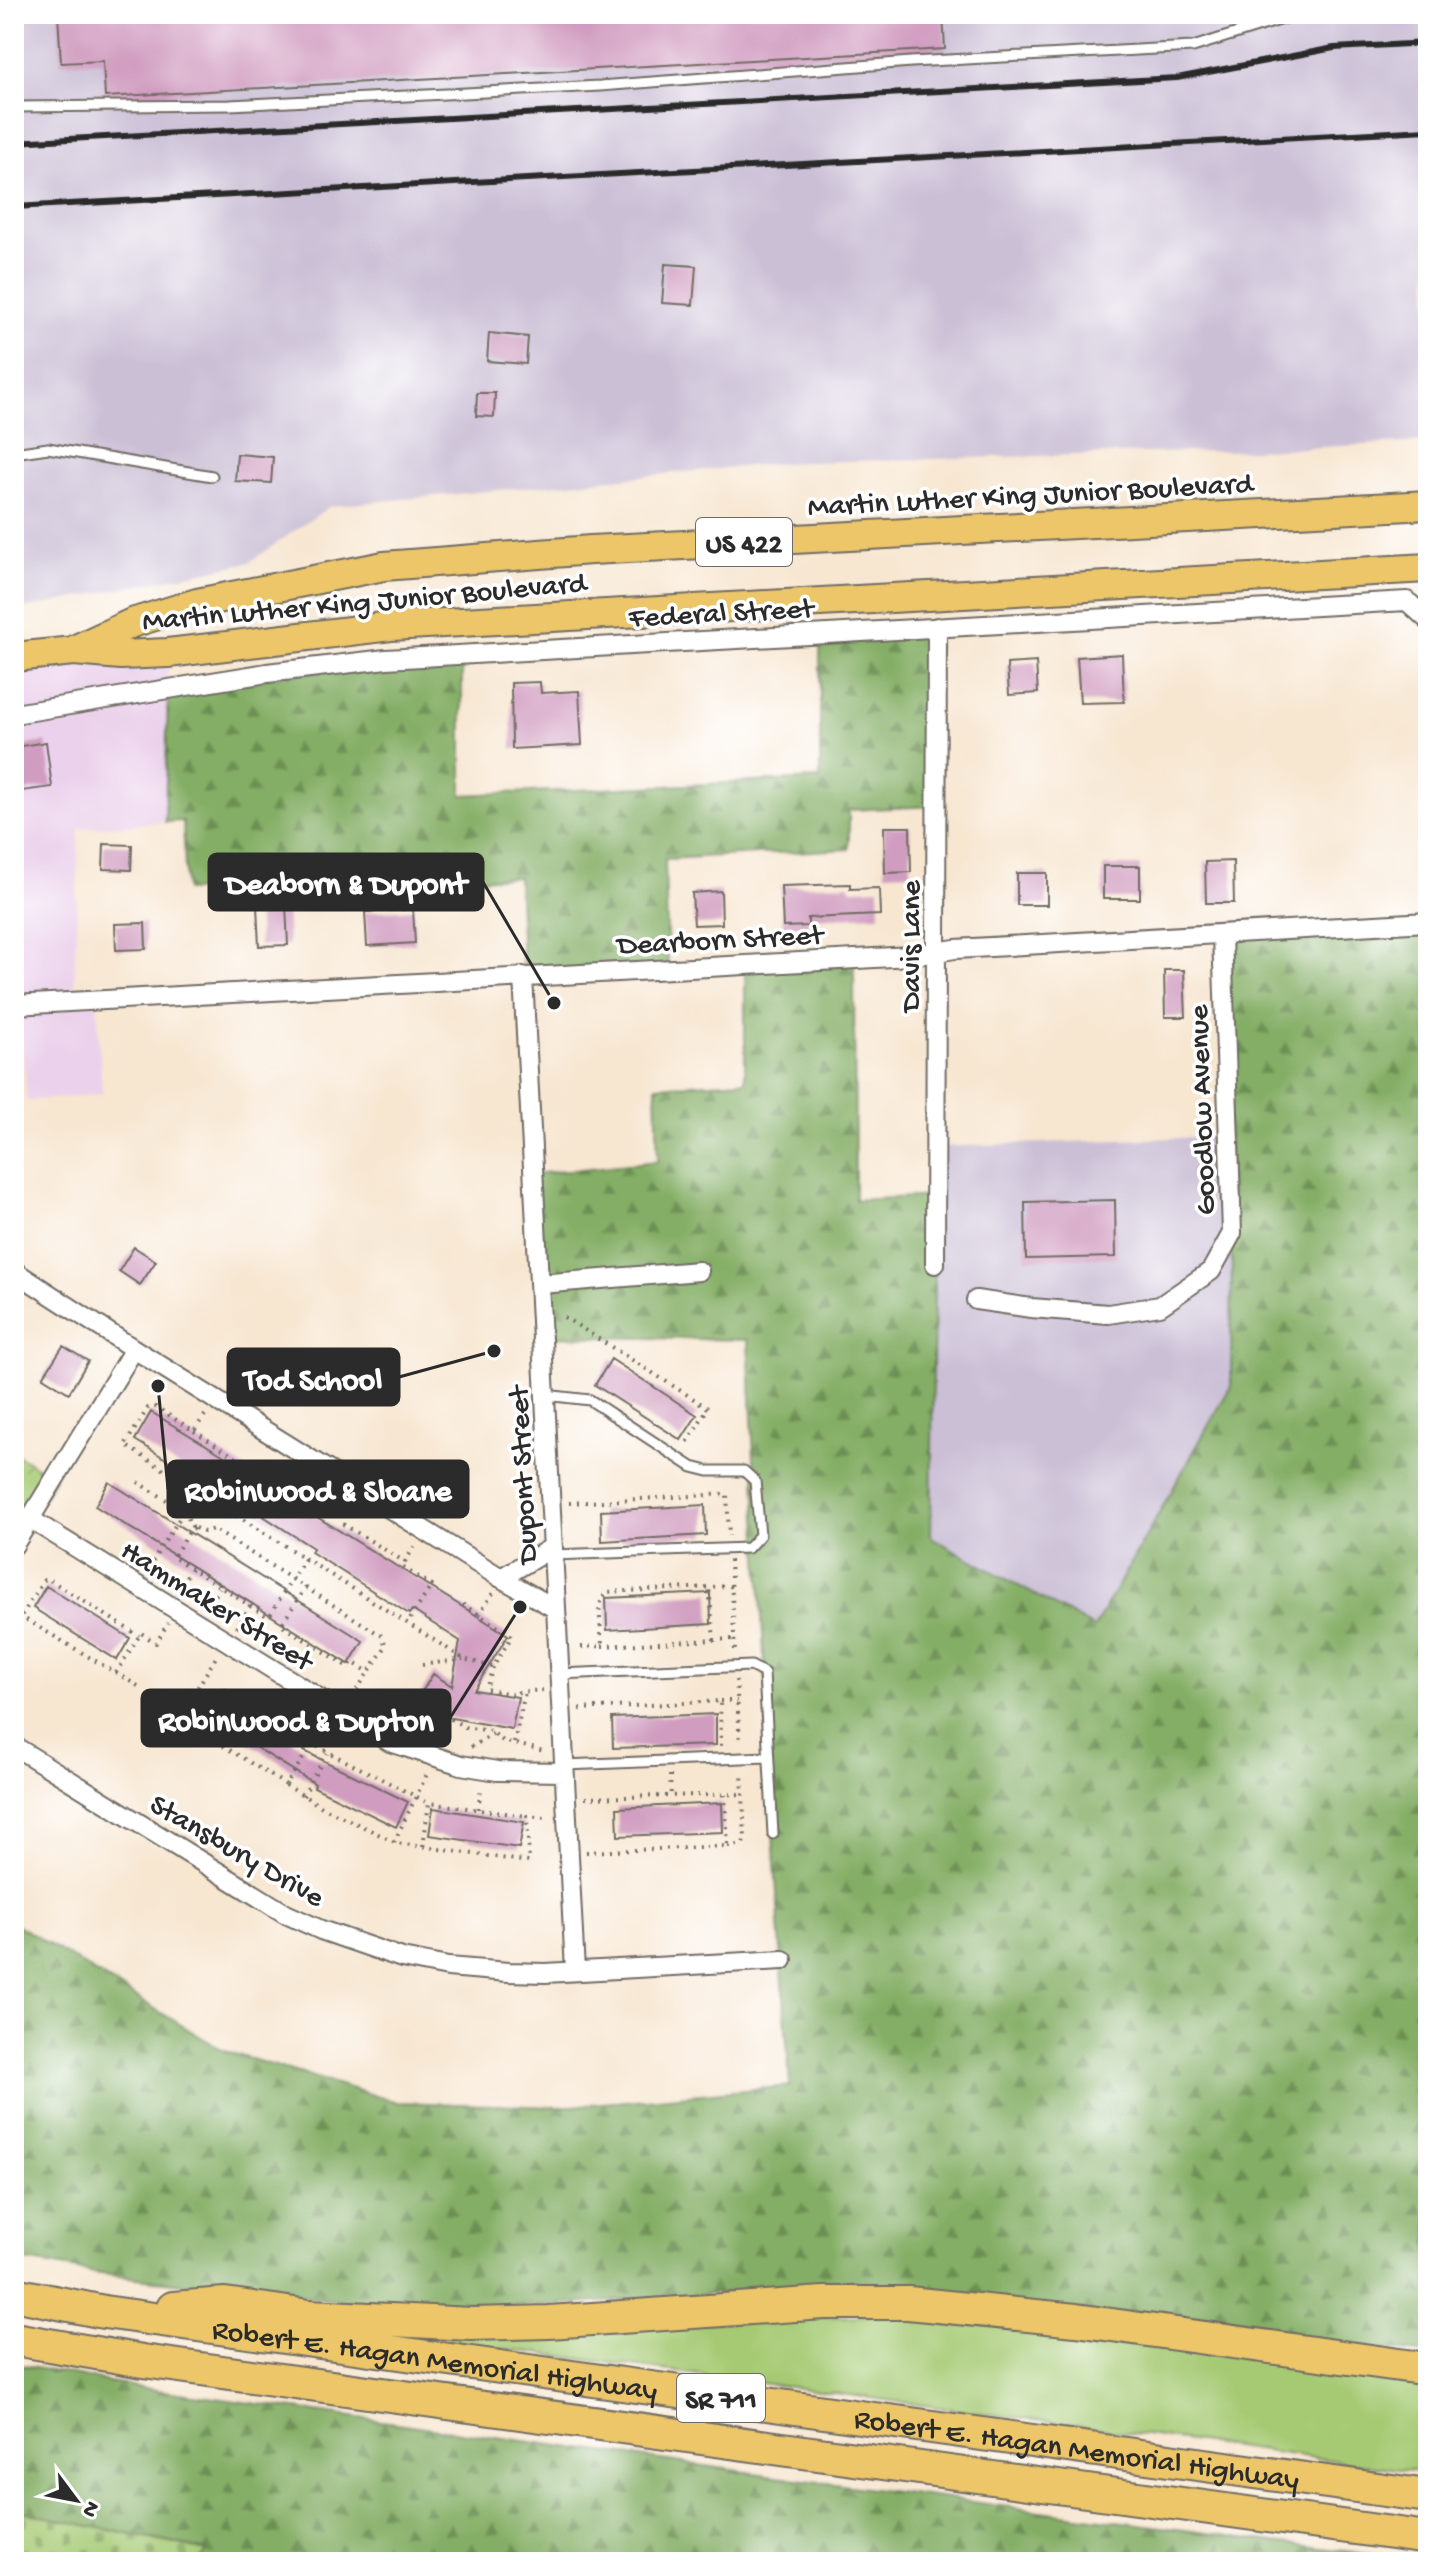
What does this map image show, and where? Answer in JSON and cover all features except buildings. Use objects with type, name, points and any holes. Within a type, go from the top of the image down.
[{"type":"highway","name":"Robert E. Hagan Memorial Highway","points":[[14,2294],[104,2312],[1428,2496]]},
{"type":"highway","points":[[104,2312],[225,2304],[309,2316],[472,2324],[549,2322],[824,2303],[908,2303],[1076,2320],[1428,2369]]},
{"type":"highway","name":"Robert E. Hagan Memorial Highway","points":[[14,2339],[158,2364],[1428,2538]]},
{"type":"main road","name":"Martin Luther King Junior Boulevard","points":[[74,651],[132,623],[197,603],[384,566],[591,550],[1428,505]]},
{"type":"main road","name":"Martin Luther King Junior Boulevard","points":[[18,654],[74,651],[121,655],[168,653],[391,626],[1428,568]]},
{"type":"street","name":"Federal Street","points":[[14,714],[267,673],[386,659],[1407,601],[1428,620]]},
{"type":"street","name":"Davis Lane","points":[[935,1264],[937,627]]},
{"type":"street","name":"Dearborn Street","points":[[14,1005],[911,956],[1428,922]]},
{"type":"street","name":"Goodlow Avenue","points":[[976,1300],[1108,1314],[1160,1306],[1211,1271],[1232,1233],[1222,934]]},
{"type":"street","name":"Dupont Street","points":[[523,976],[575,1971]]},
{"type":"street","points":[[14,1271],[501,1578],[556,1609]]},
{"type":"street","points":[[540,1284],[699,1271]]},
{"type":"street","points":[[14,1545],[134,1349]]},
{"type":"street","name":"Hammaker Street","points":[[30,1519],[390,1742],[461,1765],[497,1771],[564,1769]]},
{"type":"street","points":[[501,1578],[553,1551]]},
{"type":"street","name":"Stansbury Drive","points":[[14,1746],[250,1893],[321,1930],[376,1950],[448,1967],[508,1972],[783,1960]]},
{"type":"lane","points":[[14,107],[230,105],[523,90],[911,62],[1193,47],[1299,14]]},
{"type":"lane","points":[[14,453],[48,448],[212,476]]},
{"type":"lane","points":[[545,1395],[590,1400],[692,1467],[708,1471],[744,1471],[755,1481],[760,1535],[748,1548],[553,1551]]},
{"type":"lane","points":[[559,1674],[751,1666],[764,1673],[773,1834]]},
{"type":"lane","points":[[564,1769],[768,1757]]},
{"type":"path","points":[[564,1317],[708,1408],[683,1449]]},
{"type":"path","points":[[211,1500],[238,1459],[156,1407],[148,1408],[125,1445],[211,1500],[407,1624],[464,1659],[493,1667]]},
{"type":"path","points":[[194,1431],[202,1419]]},
{"type":"path","points":[[138,1482],[184,1511],[193,1528],[204,1532],[213,1529],[382,1636],[386,1646],[341,1713]]},
{"type":"path","points":[[551,1504],[727,1494],[743,1794],[745,1840],[741,1845],[568,1853]]},
{"type":"path","points":[[137,1587],[184,1511]]},
{"type":"path","points":[[343,1524],[405,1562]]},
{"type":"path","points":[[193,1528],[173,1557],[266,1616],[270,1615],[305,1559]]},
{"type":"path","points":[[407,1624],[432,1585],[402,1567],[415,1545]]},
{"type":"path","points":[[138,1686],[22,1615],[44,1580],[50,1580],[139,1636]]},
{"type":"path","points":[[602,1646],[599,1606],[606,1592],[732,1586]]},
{"type":"path","points":[[306,1587],[281,1625],[349,1667],[352,1662],[369,1672]]},
{"type":"path","points":[[709,1587],[714,1640]]},
{"type":"path","points":[[459,1602],[512,1636],[493,1667],[486,1689],[515,1695],[543,1690]]},
{"type":"path","points":[[116,1673],[141,1633],[156,1643],[163,1631]]},
{"type":"path","points":[[581,1647],[734,1639]]},
{"type":"path","points":[[422,1665],[464,1659]]},
{"type":"path","points":[[213,1661],[180,1716],[303,1796],[394,1842],[529,1862],[527,1816]]},
{"type":"path","points":[[194,1725],[215,1693],[225,1690],[327,1753],[416,1799],[549,1818]]},
{"type":"path","points":[[514,1743],[525,1692]]},
{"type":"path","points":[[266,1715],[276,1700]]},
{"type":"path","points":[[405,1725],[419,1701],[465,1727],[491,1731],[503,1741],[546,1752]]},
{"type":"path","points":[[706,1748],[721,1747],[720,1701]]},
{"type":"path","points":[[561,1710],[738,1701]]},
{"type":"path","points":[[286,1785],[321,1728]]},
{"type":"path","points":[[471,1747],[493,1734]]},
{"type":"path","points":[[303,1796],[327,1753]]},
{"type":"path","points":[[394,1842],[425,1779]]},
{"type":"path","points":[[670,1780],[671,1797]]},
{"type":"path","points":[[478,1809],[481,1789]]},
{"type":"path","points":[[565,1798],[743,1794]]},
{"type":"path","points":[[725,1795],[728,1846]]},
{"type":"path","points":[[423,1847],[429,1803]]},
{"type":"shaded area","points":[[14,14],[1428,14],[1428,442],[1259,450],[780,463],[330,506],[250,562],[14,611]]},
{"type":"shaded area","points":[[168,653],[165,822],[79,828],[74,1001],[97,1000],[102,1094],[27,1101],[19,1005],[14,1005],[14,657]]},
{"type":"shaded area","points":[[1228,1136],[1232,1233],[1231,1386],[1094,1628],[931,1537],[936,1147]]},
{"type":"green space","points":[[937,627],[936,806],[849,810],[849,849],[665,859],[668,969],[523,976],[518,877],[186,891],[183,821],[165,822],[168,689],[462,655],[462,795],[820,779],[820,634]]},
{"type":"green space","points":[[1428,922],[1428,2354],[831,2287],[560,2305],[397,2307],[101,2274],[14,2259],[14,1923],[224,2051],[397,2102],[559,2107],[790,2086],[773,1834],[748,1340],[542,1336],[534,1174],[658,1161],[656,1086],[745,1081],[745,965],[854,959],[855,1200],[935,1196],[931,1537],[1094,1628],[1231,1386],[1232,1233],[1222,934]]},
{"type":"green space","points":[[14,1453],[55,1478],[14,1545]]},
{"type":"green space","points":[[904,2314],[1428,2381],[1428,2473],[448,2341],[449,2334]]},
{"type":"green space","points":[[14,2364],[136,2387],[812,2481],[1428,2562],[199,2562],[205,2550],[14,2510]]},
{"type":"green space","points":[[14,2510],[206,2551],[199,2562],[14,2562]]},
{"type":"railway","points":[[14,142],[1177,78],[1334,48],[1428,43]]},
{"type":"railway","points":[[14,207],[1428,130]]},
{"type":"place","name":"Deaborn & Dupont","points":[[554,1003]]},
{"type":"place","name":"Tod School","points":[[494,1351]]},
{"type":"place","name":"Robinwood & Sloane","points":[[158,1386]]},
{"type":"place","name":"Robinwood & Dupton","points":[[520,1607]]}]
